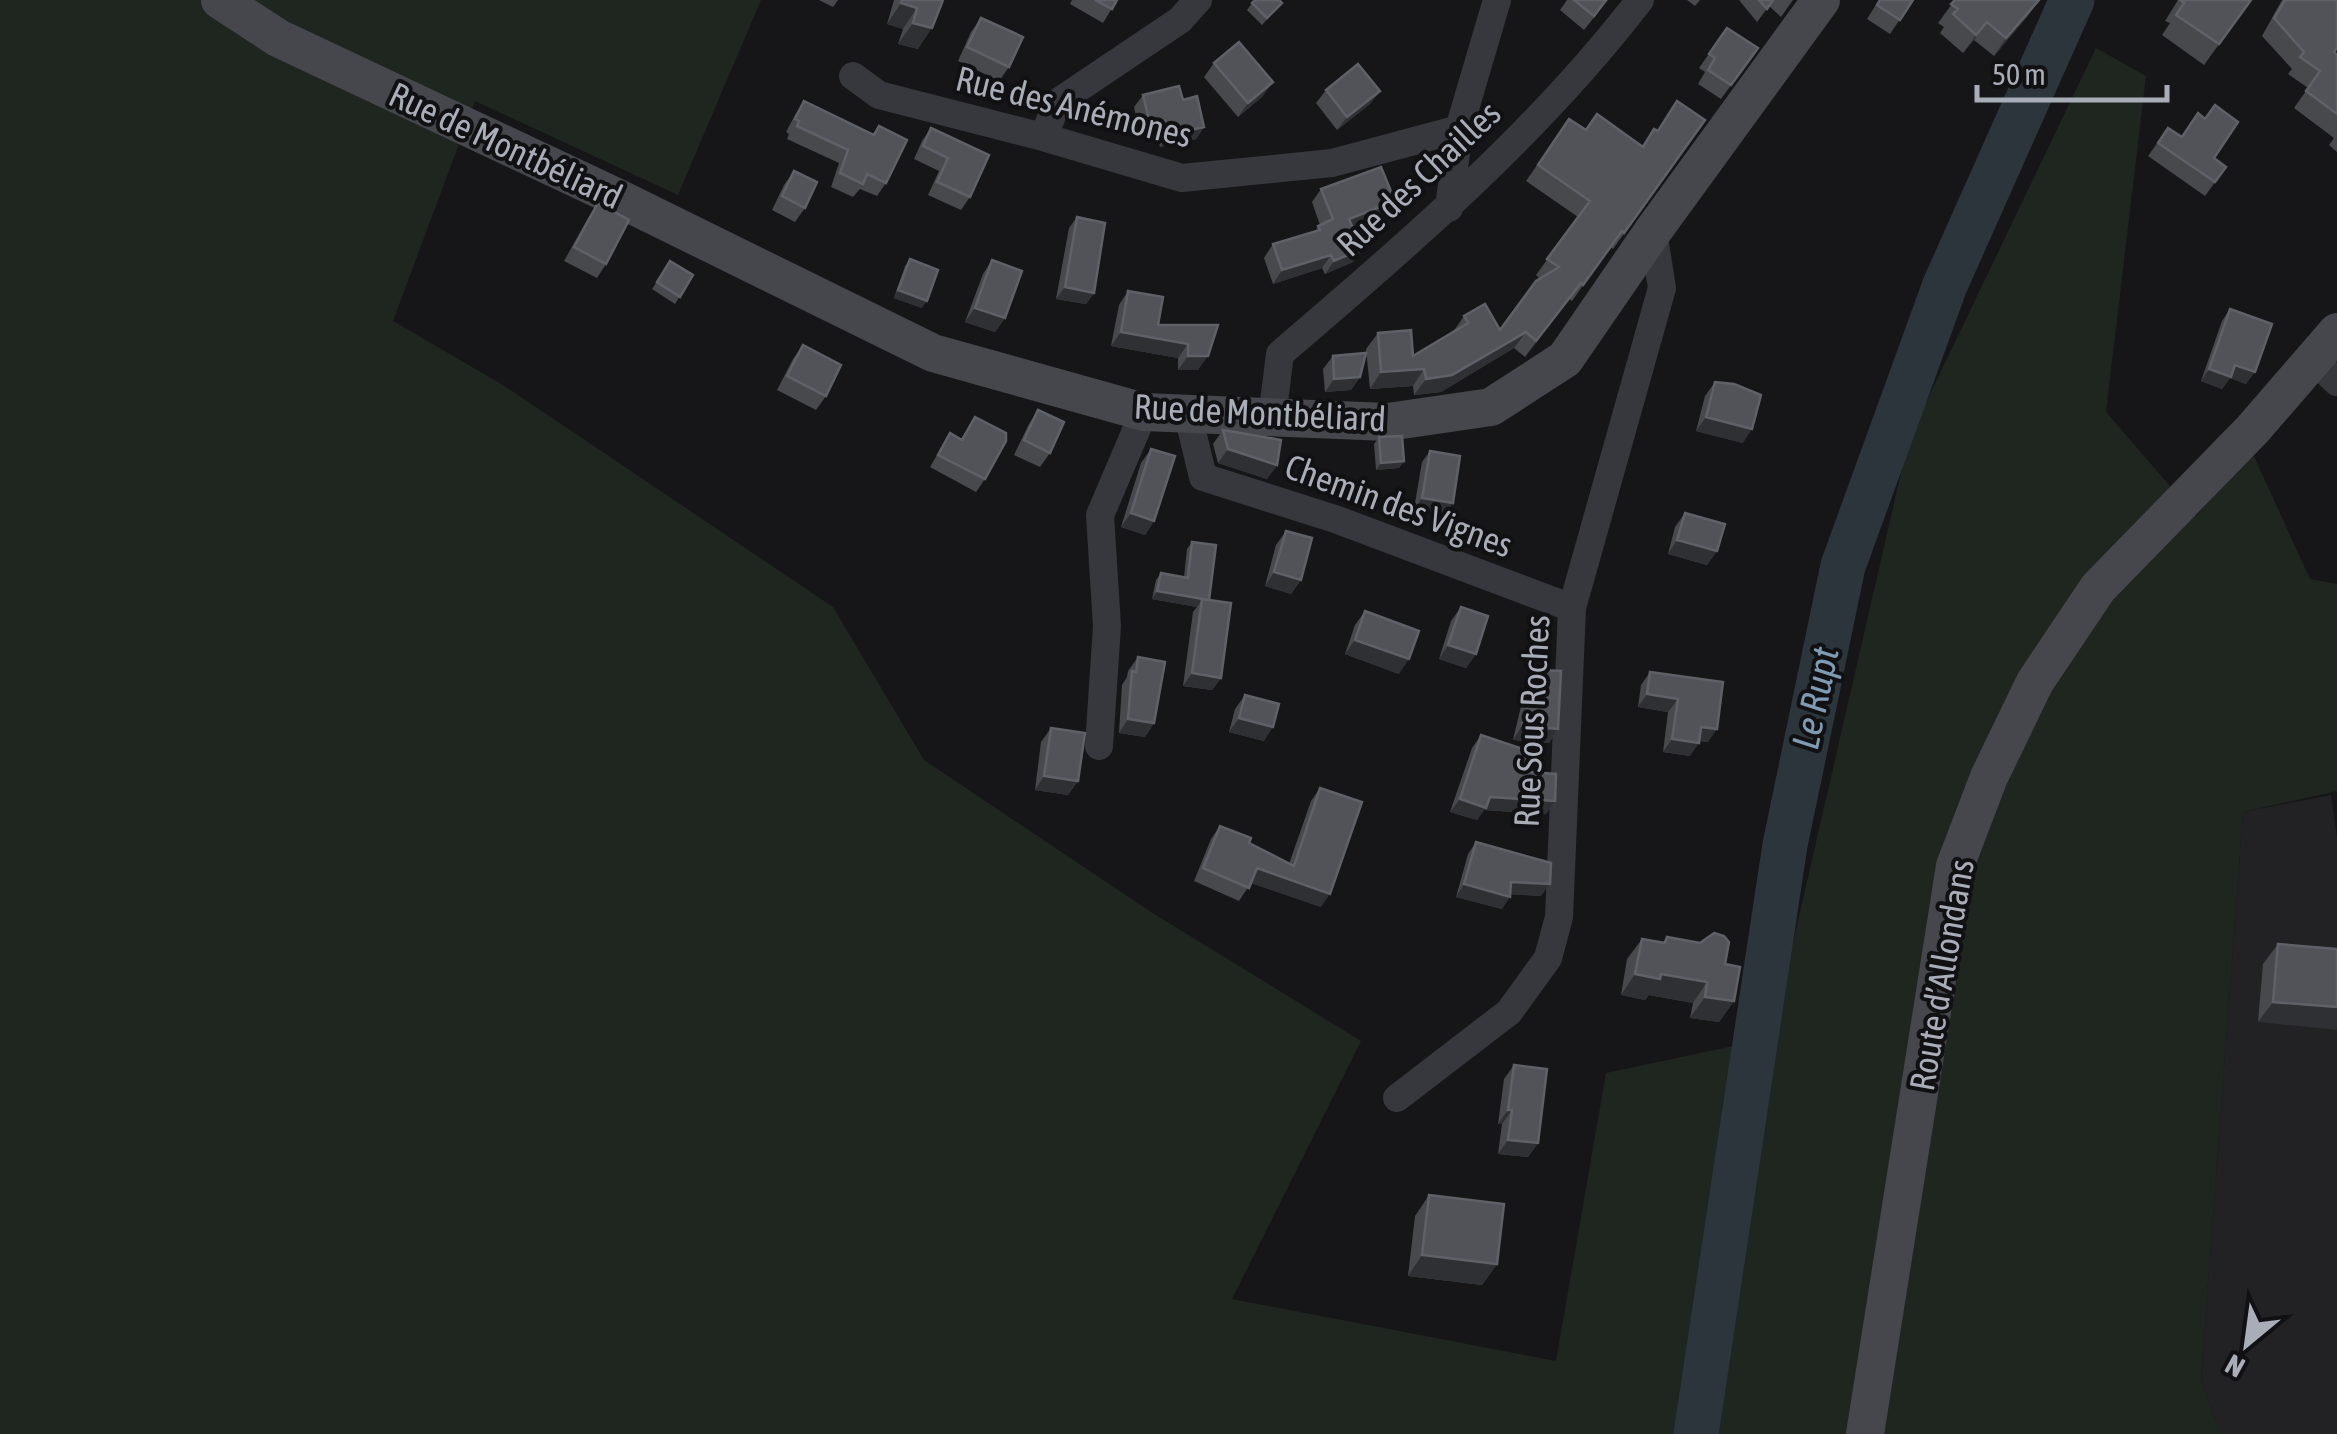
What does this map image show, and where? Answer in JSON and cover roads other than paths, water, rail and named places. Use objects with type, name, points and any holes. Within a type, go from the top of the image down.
[{"type":"street","name":"Rue de Montbéliard","points":[[220,0],[278,38],[934,353],[1144,412],[1388,422],[1490,407],[1565,359],[1821,0]]},
{"type":"street","points":[[1042,137],[1058,102],[1180,20],[1198,0]]},
{"type":"street","points":[[1449,208],[1459,129],[1497,0]]},
{"type":"street","name":"Rue des Chailles","points":[[1272,418],[1280,354],[1449,208],[1602,50],[1640,0]]},
{"type":"street","name":"Rue des Anémones","points":[[852,76],[879,96],[1042,137],[1182,178],[1332,163],[1459,129]]},
{"type":"street","name":"Rue Sous Roches","points":[[1397,1098],[1509,1012],[1548,958],[1558,918],[1572,608],[1662,288],[1654,231]]},
{"type":"street","name":"Route d’Allondans","points":[[1865,1434],[1955,866],[1989,777],[2035,682],[2098,588],[2253,430],[2330,358]]},
{"type":"street","points":[[1099,746],[1107,626],[1100,515],[1144,412]]},
{"type":"street","name":"Chemin des Vignes","points":[[1188,414],[1203,477],[1335,520],[1572,608]]},
{"type":"waterway","name":"Le Rupt","points":[[1696,1434],[1785,845],[1843,566],[1945,285],[2072,0]]}]
